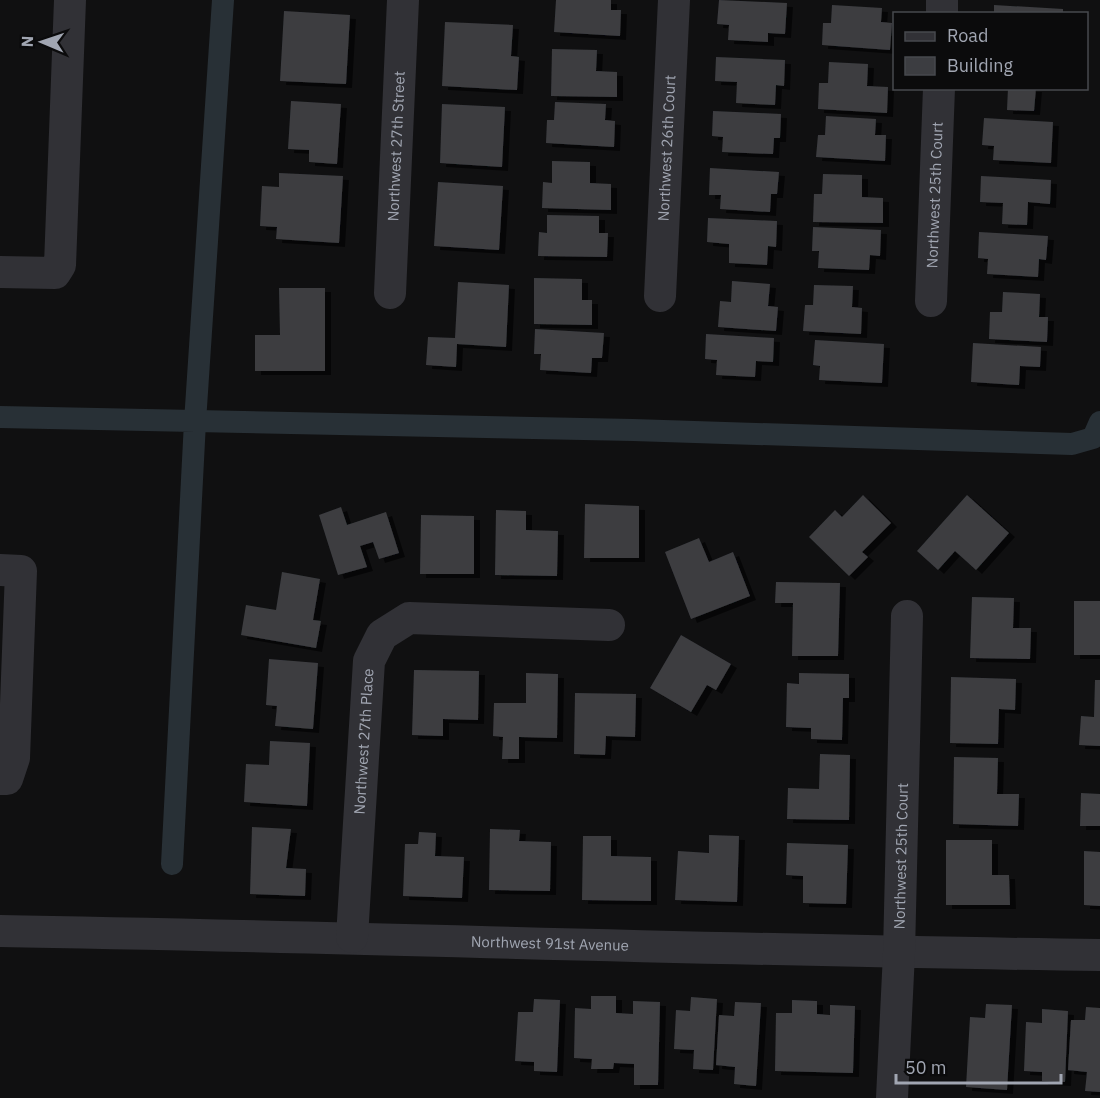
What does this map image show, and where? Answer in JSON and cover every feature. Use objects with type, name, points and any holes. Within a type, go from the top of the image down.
[{"type":"street","points":[[0,272],[55,273],[60,265],[70,0]]},
{"type":"street","name":"Northwest 27th Street","points":[[390,293],[403,0]]},
{"type":"street","name":"Northwest 26th Court","points":[[660,296],[675,0]]},
{"type":"street","name":"Northwest 25th Court","points":[[931,301],[939,90]]},
{"type":"street","points":[[0,570],[21,571],[14,758],[8,779],[0,779]]},
{"type":"street","name":"Northwest 25th Court","points":[[892,1098],[899,953],[907,616]]},
{"type":"street","name":"Northwest 27th Place","points":[[352,937],[369,661],[382,634],[409,618],[609,625]]},
{"type":"street","name":"Northwest 91st Avenue","points":[[0,931],[352,937],[899,953],[1100,955]]},
{"type":"building","points":[[556,0],[611,0],[611,10],[621,10],[620,36],[554,32]]},
{"type":"building","points":[[719,0],[787,3],[785,34],[768,33],[768,42],[728,40],[729,25],[717,24]]},
{"type":"building","points":[[832,5],[882,8],[881,22],[892,23],[890,50],[822,45],[823,23],[831,23]]},
{"type":"building","points":[[994,5],[1063,9],[1063,12],[994,12]]},
{"type":"building","points":[[284,11],[350,15],[346,84],[280,81]]},
{"type":"building","points":[[445,22],[513,25],[511,56],[519,57],[517,90],[442,86]]},
{"type":"building","points":[[552,49],[597,50],[596,71],[617,72],[617,97],[551,96]]},
{"type":"building","points":[[716,57],[785,60],[784,86],[776,85],[775,105],[736,103],[737,82],[715,81]]},
{"type":"building","points":[[829,62],[868,64],[867,86],[888,87],[887,113],[818,109],[819,83],[828,83]]},
{"type":"building","points":[[1008,90],[1036,90],[1034,111],[1007,110]]},
{"type":"building","points":[[291,101],[341,104],[337,164],[309,162],[309,150],[288,149]]},
{"type":"building","points":[[555,102],[606,104],[605,120],[615,121],[614,147],[546,143],[547,120],[554,120]]},
{"type":"building","points":[[442,104],[505,107],[502,167],[440,163]]},
{"type":"building","points":[[713,111],[781,114],[780,138],[774,138],[773,154],[722,152],[723,137],[712,136]]},
{"type":"building","points":[[826,116],[876,119],[875,135],[886,135],[885,161],[816,157],[818,135],[825,135]]},
{"type":"building","points":[[984,118],[1053,122],[1051,163],[993,160],[994,146],[982,145]]},
{"type":"building","points":[[552,161],[590,162],[590,183],[611,184],[611,210],[542,208],[543,182],[552,183]]},
{"type":"building","points":[[710,168],[779,172],[777,194],[771,194],[770,212],[720,209],[721,195],[709,195]]},
{"type":"building","points":[[279,173],[343,176],[339,243],[276,239],[277,227],[260,226],[262,186],[279,187]]},
{"type":"building","points":[[823,174],[862,175],[862,197],[883,198],[883,223],[813,222],[814,194],[822,194]]},
{"type":"building","points":[[981,176],[1051,180],[1050,204],[1028,202],[1027,225],[1002,224],[1003,203],[980,202]]},
{"type":"building","points":[[438,182],[503,186],[499,250],[434,246]]},
{"type":"building","points":[[547,215],[599,216],[599,233],[608,233],[607,257],[538,256],[539,232],[547,233]]},
{"type":"building","points":[[708,218],[777,221],[776,247],[768,246],[767,265],[729,263],[729,244],[707,242]]},
{"type":"building","points":[[813,227],[881,230],[880,256],[870,255],[869,270],[818,268],[819,251],[812,251]]},
{"type":"building","points":[[979,232],[1048,236],[1046,260],[1039,259],[1038,277],[987,274],[988,259],[978,258]]},
{"type":"building","points":[[534,278],[582,279],[582,300],[592,300],[592,325],[534,324]]},
{"type":"building","points":[[732,281],[770,284],[768,306],[778,307],[776,331],[718,327],[720,301],[731,302]]},
{"type":"building","points":[[458,282],[509,285],[506,347],[457,344],[456,367],[426,365],[428,337],[455,338]]},
{"type":"building","points":[[814,285],[853,286],[852,307],[862,308],[861,334],[803,331],[805,305],[813,305]]},
{"type":"building","points":[[279,288],[325,288],[325,371],[255,371],[255,335],[280,335]]},
{"type":"building","points":[[1003,292],[1040,294],[1039,317],[1048,317],[1047,342],[989,339],[990,312],[1002,312]]},
{"type":"building","points":[[535,329],[604,333],[602,358],[592,358],[591,373],[540,370],[541,354],[534,354]]},
{"type":"building","points":[[706,334],[774,338],[773,362],[756,361],[755,377],[716,375],[717,360],[705,359]]},
{"type":"building","points":[[815,340],[884,344],[882,383],[819,380],[820,366],[813,365]]},
{"type":"building","points":[[973,343],[1041,347],[1040,367],[1020,366],[1019,385],[971,382]]},
{"type":"building","points":[[863,495],[891,523],[862,552],[868,557],[849,576],[809,537],[835,510],[842,517]]},
{"type":"building","points":[[967,495],[1009,533],[976,570],[955,551],[938,570],[917,551]]},
{"type":"building","points":[[585,504],[639,506],[639,558],[584,558]]},
{"type":"building","points":[[341,507],[347,525],[386,512],[399,553],[379,559],[373,542],[360,546],[367,567],[338,575],[319,515]]},
{"type":"building","points":[[496,510],[526,511],[526,530],[558,531],[557,576],[495,575]]},
{"type":"building","points":[[421,515],[474,516],[474,574],[420,574]]},
{"type":"building","points":[[699,538],[709,562],[733,552],[750,596],[691,619],[665,552]]},
{"type":"building","points":[[282,572],[320,579],[313,620],[321,621],[316,648],[241,635],[246,605],[276,610]]},
{"type":"building","points":[[776,582],[840,583],[838,656],[792,656],[793,603],[775,603]]},
{"type":"building","points":[[972,597],[1014,598],[1013,628],[1031,628],[1030,659],[970,658]]},
{"type":"building","points":[[1074,601],[1100,601],[1100,655],[1074,655]]},
{"type":"building","points":[[681,635],[731,664],[716,690],[707,685],[691,712],[650,688]]},
{"type":"building","points":[[269,659],[318,663],[313,729],[275,726],[277,706],[266,705]]},
{"type":"building","points":[[414,670],[479,671],[478,720],[443,719],[443,736],[412,735]]},
{"type":"building","points":[[526,673],[558,674],[557,738],[519,737],[519,759],[502,759],[503,737],[493,736],[494,703],[526,703]]},
{"type":"building","points":[[799,673],[849,674],[849,698],[843,698],[842,740],[811,739],[811,728],[786,727],[787,683],[799,684]]},
{"type":"building","points":[[951,677],[1016,679],[1015,710],[999,709],[998,744],[950,743]]},
{"type":"building","points":[[1095,680],[1100,680],[1100,746],[1079,745],[1081,716],[1094,717]]},
{"type":"building","points":[[575,693],[636,694],[635,737],[606,736],[605,755],[574,754]]},
{"type":"building","points":[[270,741],[310,743],[307,806],[244,802],[246,764],[269,765]]},
{"type":"building","points":[[820,754],[850,755],[849,820],[787,819],[788,788],[819,789]]},
{"type":"building","points":[[954,757],[998,758],[997,794],[1019,794],[1018,826],[953,824]]},
{"type":"building","points":[[1081,793],[1100,794],[1100,826],[1080,826]]},
{"type":"building","points":[[252,827],[291,829],[286,868],[306,869],[305,896],[250,894]]},
{"type":"building","points":[[490,829],[520,830],[519,841],[551,842],[550,891],[489,890]]},
{"type":"building","points":[[419,832],[436,833],[435,856],[464,857],[462,898],[403,896],[405,844],[418,844]]},
{"type":"building","points":[[709,835],[739,836],[737,902],[675,900],[678,851],[709,853]]},
{"type":"building","points":[[583,836],[611,836],[611,856],[651,857],[651,901],[582,900]]},
{"type":"building","points":[[946,840],[992,840],[992,875],[1009,875],[1010,905],[946,905]]},
{"type":"building","points":[[787,843],[848,845],[846,904],[803,903],[803,876],[786,875]]},
{"type":"building","points":[[1084,851],[1100,852],[1100,906],[1084,905]]},
{"type":"building","points":[[591,996],[616,996],[616,1013],[633,1014],[633,1001],[660,1002],[658,1085],[634,1085],[634,1064],[614,1063],[613,1069],[591,1069],[592,1059],[574,1058],[575,1008],[591,1009]]},
{"type":"building","points":[[691,997],[717,999],[713,1070],[693,1069],[694,1050],[674,1049],[676,1010],[690,1011]]},
{"type":"building","points":[[534,999],[560,1000],[557,1072],[534,1071],[534,1062],[515,1061],[518,1012],[533,1012]]},
{"type":"building","points":[[792,1000],[817,1001],[817,1014],[830,1015],[830,1005],[855,1006],[853,1073],[775,1071],[776,1013],[792,1013]]},
{"type":"building","points":[[735,1002],[761,1003],[756,1086],[734,1084],[735,1067],[716,1065],[719,1015],[734,1016]]},
{"type":"building","points":[[986,1004],[1012,1005],[1007,1090],[966,1087],[970,1017],[985,1018]]},
{"type":"building","points":[[1086,1007],[1100,1008],[1100,1092],[1085,1091],[1087,1072],[1068,1070],[1071,1020],[1085,1020]]},
{"type":"building","points":[[1042,1009],[1068,1011],[1065,1082],[1042,1081],[1042,1072],[1024,1071],[1026,1022],[1042,1023]]},
{"type":"waterway","points":[[172,864],[195,422],[223,0]]},
{"type":"waterway","points":[[0,417],[633,430],[1072,444],[1093,438],[1100,422]]}]
